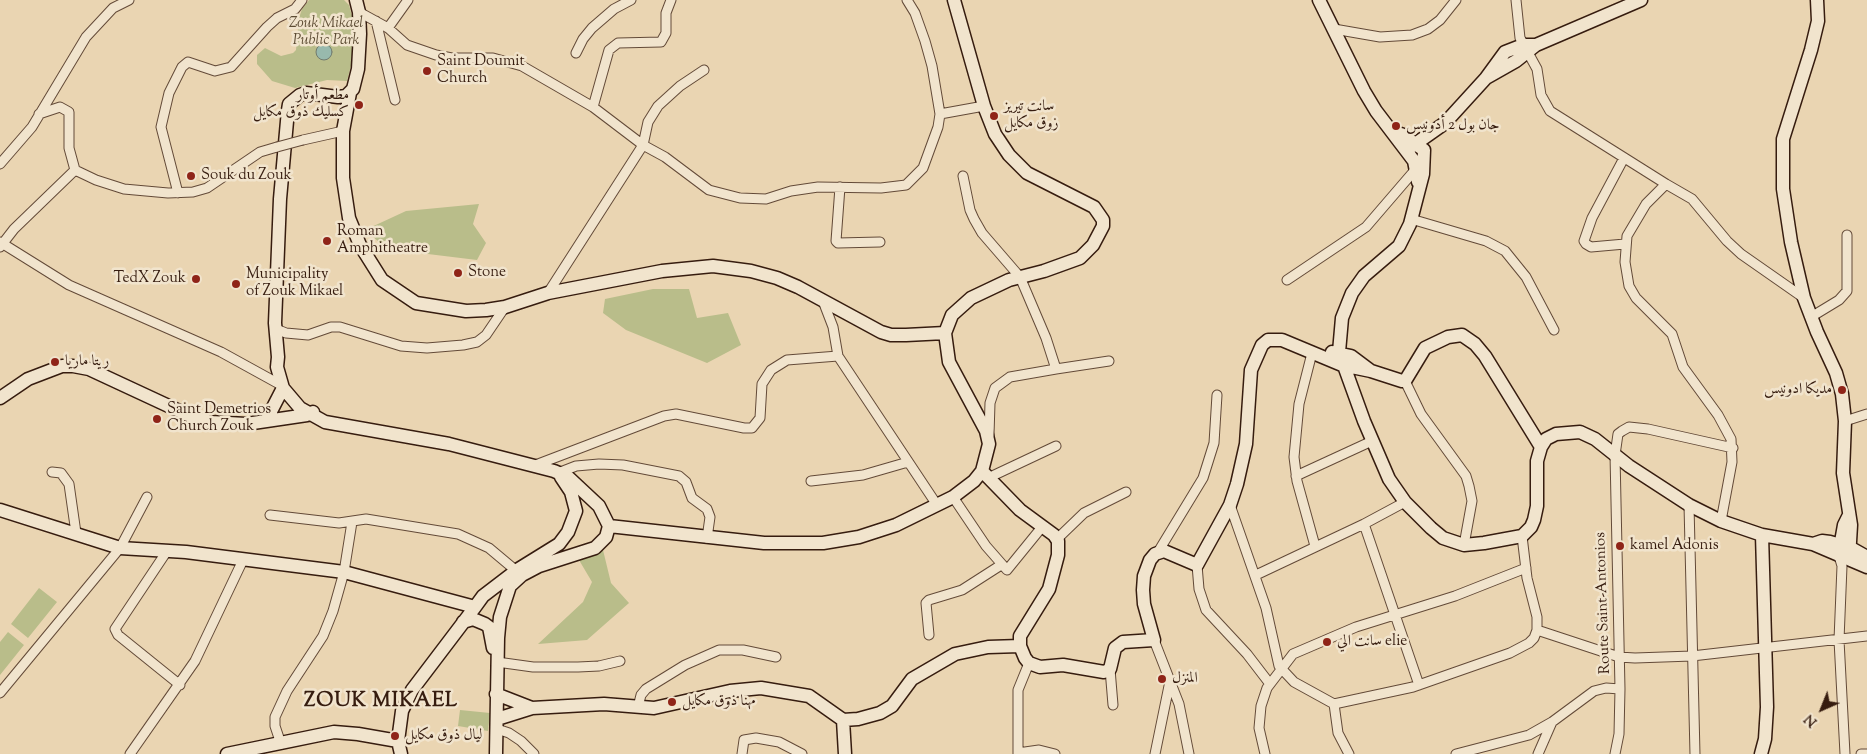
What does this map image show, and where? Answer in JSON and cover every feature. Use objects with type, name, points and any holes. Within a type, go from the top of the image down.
[{"type":"main road","points":[[954,0],[984,106],[1000,141],[1009,155],[1027,174],[1086,201],[1094,207],[1103,220],[1098,238],[1080,258],[1044,272],[1020,277],[970,298],[952,316],[945,332],[949,362],[986,431],[989,444],[985,475]]},
{"type":"main road","points":[[1320,0],[1364,91],[1392,132],[1416,156],[1419,185],[1408,230],[1394,252],[1364,276],[1356,286],[1344,315],[1341,330],[1351,387],[1389,479],[1405,502],[1443,538],[1464,545],[1484,544],[1522,536],[1531,527],[1537,506],[1537,461],[1540,447],[1546,439],[1556,434],[1580,432],[1595,439],[1615,455],[1690,505],[1721,521],[1762,535],[1813,544],[1822,541],[1867,567]]},
{"type":"main road","points":[[1486,78],[1514,62],[1529,48],[1640,0]]},
{"type":"main road","points":[[1817,0],[1818,21],[1811,50],[1783,139],[1782,161],[1788,222],[1804,298],[1840,383],[1845,421],[1843,473],[1849,515],[1844,555]]},
{"type":"main road","points":[[358,6],[358,69],[356,83],[350,93],[343,131],[343,178],[349,218],[360,244],[382,280],[416,302],[466,310],[505,307],[548,293],[662,271],[713,266],[751,271],[777,278],[823,300],[870,327],[891,335],[945,332]]},
{"type":"main road","points":[[1419,185],[1416,156],[1486,78],[1499,58],[1510,49],[1529,48]]},
{"type":"main road","points":[[316,414],[300,408],[282,387],[279,363],[276,329],[284,132],[289,104],[300,95],[306,93],[338,97],[350,93]]},
{"type":"main road","points":[[985,475],[1020,510],[1057,539],[1058,555],[1049,589],[1022,631],[1020,646],[1029,663],[1040,667],[1064,665],[1095,672],[1104,672],[1110,669],[1116,648],[1123,642],[1154,640],[1144,604],[1143,583],[1150,560],[1158,552],[1173,554],[1196,565],[1230,504],[1241,471],[1246,444],[1249,378],[1255,358],[1262,345],[1274,339],[1286,341],[1314,354],[1347,361],[1394,380],[1405,380],[1425,348],[1448,337],[1462,335],[1475,344],[1484,356],[1540,447]]},
{"type":"main road","points":[[279,363],[296,395],[325,422],[449,444],[558,473],[579,486],[599,506],[609,526],[606,537],[595,548],[519,572],[505,598],[500,616],[497,661],[496,754]]},
{"type":"main road","points":[[0,398],[28,379],[62,366],[73,366],[89,369],[200,420],[227,424],[263,421],[267,424],[303,422],[316,414]]},
{"type":"main road","points":[[263,421],[282,387]]},
{"type":"main road","points":[[227,754],[334,732],[358,734],[400,748],[402,711],[412,690],[475,606],[483,596],[558,545],[568,532],[576,511],[571,492],[558,473]]},
{"type":"main road","points":[[609,526],[707,538],[785,544],[845,540],[896,525],[952,497],[985,475]]},
{"type":"main road","points":[[575,506],[586,502],[599,506]]},
{"type":"main road","points":[[0,510],[120,548],[167,551],[344,572],[475,606]]},
{"type":"main road","points":[[1761,754],[1767,725],[1762,535]]},
{"type":"main road","points":[[558,545],[563,558]]},
{"type":"main road","points":[[1844,555],[1867,557]]},
{"type":"main road","points":[[463,622],[473,619],[485,624],[489,628],[497,661]]},
{"type":"main road","points":[[497,724],[532,708],[604,704],[638,707],[666,706],[748,688],[775,689],[809,696],[843,720],[869,717],[888,709],[899,699],[912,679],[955,654],[988,647],[1020,646]]},
{"type":"main road","points":[[496,694],[532,708]]},
{"type":"main road","points":[[843,720],[845,754]]},
{"type":"street","points":[[0,164],[11,153],[39,114],[86,37],[113,8],[129,0]]},
{"type":"street","points":[[178,193],[161,127],[169,93],[182,67],[188,62],[203,69],[215,71],[231,67],[267,27],[277,18],[295,9],[302,0]]},
{"type":"street","points":[[388,28],[408,0]]},
{"type":"street","points":[[576,53],[583,39],[592,28],[614,9],[632,0]]},
{"type":"street","points":[[593,108],[611,47],[618,44],[661,42],[666,33],[666,13],[671,0]]},
{"type":"street","points":[[358,6],[388,28],[407,46],[452,58],[493,58],[522,66],[593,108],[643,145],[665,157],[702,186],[729,196],[766,199],[791,191],[818,187],[895,187],[906,185],[913,180],[928,157],[940,114],[928,49],[915,13],[907,0]]},
{"type":"street","points":[[1334,29],[1380,37],[1412,35],[1428,29],[1440,20],[1456,0]]},
{"type":"street","points":[[1516,0],[1518,24],[1537,69],[1541,95],[1550,111],[1699,206],[1727,241],[1741,254],[1804,298]]},
{"type":"street","points":[[376,21],[395,100]]},
{"type":"street","points":[[1514,62],[1510,49],[1518,24]]},
{"type":"street","points":[[548,293],[643,145],[646,128],[658,106],[680,86],[704,70]]},
{"type":"street","points":[[940,114],[984,106]]},
{"type":"street","points":[[39,114],[60,107],[69,112],[69,148],[75,170],[117,187],[178,193],[206,188],[260,152],[343,131]]},
{"type":"street","points":[[1286,280],[1366,227],[1416,156]]},
{"type":"street","points":[[1624,158],[1592,218],[1584,241],[1592,246],[1625,244]]},
{"type":"street","points":[[75,170],[1,244],[69,285],[212,348],[261,372],[282,387]]},
{"type":"street","points":[[963,176],[970,210],[977,226],[1020,277],[1046,338],[1056,369]]},
{"type":"street","points":[[1666,184],[1646,204],[1638,216],[1625,244],[1624,262],[1629,286],[1636,298],[1672,334],[1683,367],[1728,431],[1732,448],[1732,462],[1721,521]]},
{"type":"street","points":[[840,188],[836,241],[838,243],[880,242]]},
{"type":"street","points":[[1411,219],[1486,241],[1505,251],[1526,277],[1554,330]]},
{"type":"street","points":[[1811,317],[1839,300],[1847,291],[1847,234]]},
{"type":"street","points":[[823,300],[833,327],[838,356],[937,505]]},
{"type":"street","points":[[276,329],[286,333],[308,335],[340,327],[401,346],[427,348],[463,345],[477,342],[486,335],[505,307]]},
{"type":"street","points":[[1314,354],[1297,421],[1294,457],[1296,476],[1315,546]]},
{"type":"street","points":[[531,466],[664,416],[676,414],[752,428],[760,418],[762,384],[771,370],[787,360],[838,356]]},
{"type":"street","points":[[989,444],[990,403],[995,388],[1010,377],[1030,372],[1109,361]]},
{"type":"street","points":[[261,372],[279,363]]},
{"type":"street","points":[[1405,380],[1421,414],[1461,470],[1470,486],[1471,510],[1464,545]]},
{"type":"street","points":[[1158,552],[1203,478],[1214,444],[1217,395]]},
{"type":"street","points":[[1845,421],[1867,414]]},
{"type":"street","name":"Route Saint-Antonios","points":[[1456,754],[1529,735],[1552,722],[1594,691],[1606,688],[1620,690],[1615,455],[1618,434],[1630,427],[1648,429],[1732,448]]},
{"type":"street","points":[[1296,476],[1372,441]]},
{"type":"street","points":[[985,475],[1056,446]]},
{"type":"street","points":[[811,481],[864,475],[908,462]]},
{"type":"street","points":[[558,473],[576,466],[599,464],[623,465],[679,476],[686,482],[692,498],[707,509],[710,518],[707,538]]},
{"type":"street","points":[[52,472],[61,473],[69,484],[76,533]]},
{"type":"street","points":[[1057,539],[1084,512],[1126,492]]},
{"type":"street","points":[[0,693],[120,548],[147,497]]},
{"type":"street","points":[[952,497],[1001,565],[1007,570],[1011,568],[1042,527]]},
{"type":"street","points":[[1256,575],[1364,524],[1405,502]]},
{"type":"street","points":[[1230,504],[1256,575],[1271,624],[1276,660],[1281,670],[1300,686],[1334,704],[1419,686],[1523,647],[1534,638],[1537,630],[1537,617],[1526,568],[1522,536]]},
{"type":"street","points":[[1690,505],[1695,754]]},
{"type":"street","points":[[270,515],[339,523],[366,519],[458,534],[489,548],[519,572]]},
{"type":"street","points":[[280,744],[274,726],[279,708],[293,680],[323,636],[344,572],[352,522]]},
{"type":"street","points":[[1364,524],[1419,686]]},
{"type":"street","points":[[167,551],[115,629],[118,635],[180,686]]},
{"type":"street","points":[[1844,555],[1839,640],[1845,754]]},
{"type":"street","points":[[130,754],[180,686],[207,641],[243,560]]},
{"type":"street","points":[[929,635],[926,603],[962,590],[1001,565]]},
{"type":"street","points":[[1196,565],[1198,589],[1206,610],[1247,654],[1270,684]]},
{"type":"street","points":[[1265,754],[1258,715],[1264,695],[1289,658],[1301,649],[1395,615],[1455,596],[1526,568]]},
{"type":"street","points":[[1537,630],[1619,657],[1692,656],[1867,636]]},
{"type":"street","points":[[1154,640],[1182,715],[1189,754]]},
{"type":"street","points":[[638,707],[641,695],[646,688],[685,666],[719,650],[743,650],[776,657]]},
{"type":"street","points":[[497,661],[533,667],[578,667],[599,666],[620,661]]},
{"type":"street","points":[[1029,663],[1018,690],[1018,754],[1039,750],[1055,754]]},
{"type":"street","points":[[1110,669],[1113,705]]},
{"type":"street","points":[[1155,754],[1170,681]]},
{"type":"street","points":[[1614,754],[1619,734],[1620,690]]},
{"type":"street","points":[[1334,704],[1338,733],[1349,754]]},
{"type":"street","points":[[1538,754],[1552,722]]},
{"type":"street","points":[[497,724],[521,741],[534,754]]},
{"type":"street","points":[[742,754],[744,740],[756,738],[779,742],[802,754]]},
{"type":"street","points":[[1861,754],[1867,754]]},
{"type":"green space","name":"Zouk Mikael Public Park","points":[[309,0],[344,0],[349,5],[355,27],[355,50],[347,81],[327,80],[295,88],[272,81],[257,64],[257,55],[265,48],[281,56],[293,53],[296,50],[299,18],[302,9]]},
{"type":"green space","points":[[479,204],[473,224],[486,243],[477,260],[387,249],[365,230],[406,211]]},
{"type":"green space","points":[[653,289],[689,289],[697,318],[728,313],[741,345],[707,363],[626,330],[603,313],[605,299]]},
{"type":"green space","points":[[603,550],[611,583],[629,603],[587,640],[538,644],[583,602],[592,582],[579,560]]},
{"type":"green space","points":[[39,588],[57,602],[28,638],[11,624]]},
{"type":"green space","points":[[8,632],[24,645],[0,675],[0,642]]},
{"type":"green space","points":[[460,710],[490,713],[488,731],[458,726]]},
{"type":"water","points":[[321,44],[327,44],[332,49],[330,58],[321,60],[316,55],[316,49]]},
{"type":"place","name":"Saint Doumit Church","points":[[427,71]]},
{"type":"place","name":"مطعم أوتار كسليك ذوق مكايل","points":[[359,105]]},
{"type":"place","name":"سانت تيريز زوق مكايل","points":[[994,116]]},
{"type":"place","name":"جان بول 2 أدونيس","points":[[1396,126]]},
{"type":"place","name":"Souk du Zouk","points":[[191,176]]},
{"type":"place","name":"Roman Amphitheatre","points":[[327,241]]},
{"type":"place","name":"Stone","points":[[458,273]]},
{"type":"place","name":"TedX Zouk","points":[[196,279]]},
{"type":"place","name":"Municipality of Zouk Mikael","points":[[236,284]]},
{"type":"place","name":"ريتا ماريا","points":[[55,362]]},
{"type":"place","name":"مديكا ادونيس","points":[[1842,390]]},
{"type":"place","name":"Saint Demetrios Church Zouk","points":[[157,419]]},
{"type":"place","name":"kamel Adonis","points":[[1620,546]]},
{"type":"place","name":"سانت الي elie","points":[[1327,642]]},
{"type":"place","name":"المنزل","points":[[1162,679]]},
{"type":"place","name":"مهنا ذوق مكايل","points":[[672,702]]},
{"type":"place","name":"ليال ذوق مكايل","points":[[395,736]]},
{"type":"district","name":"ZOUK MIKAEL","points":[[381,703]]}]
